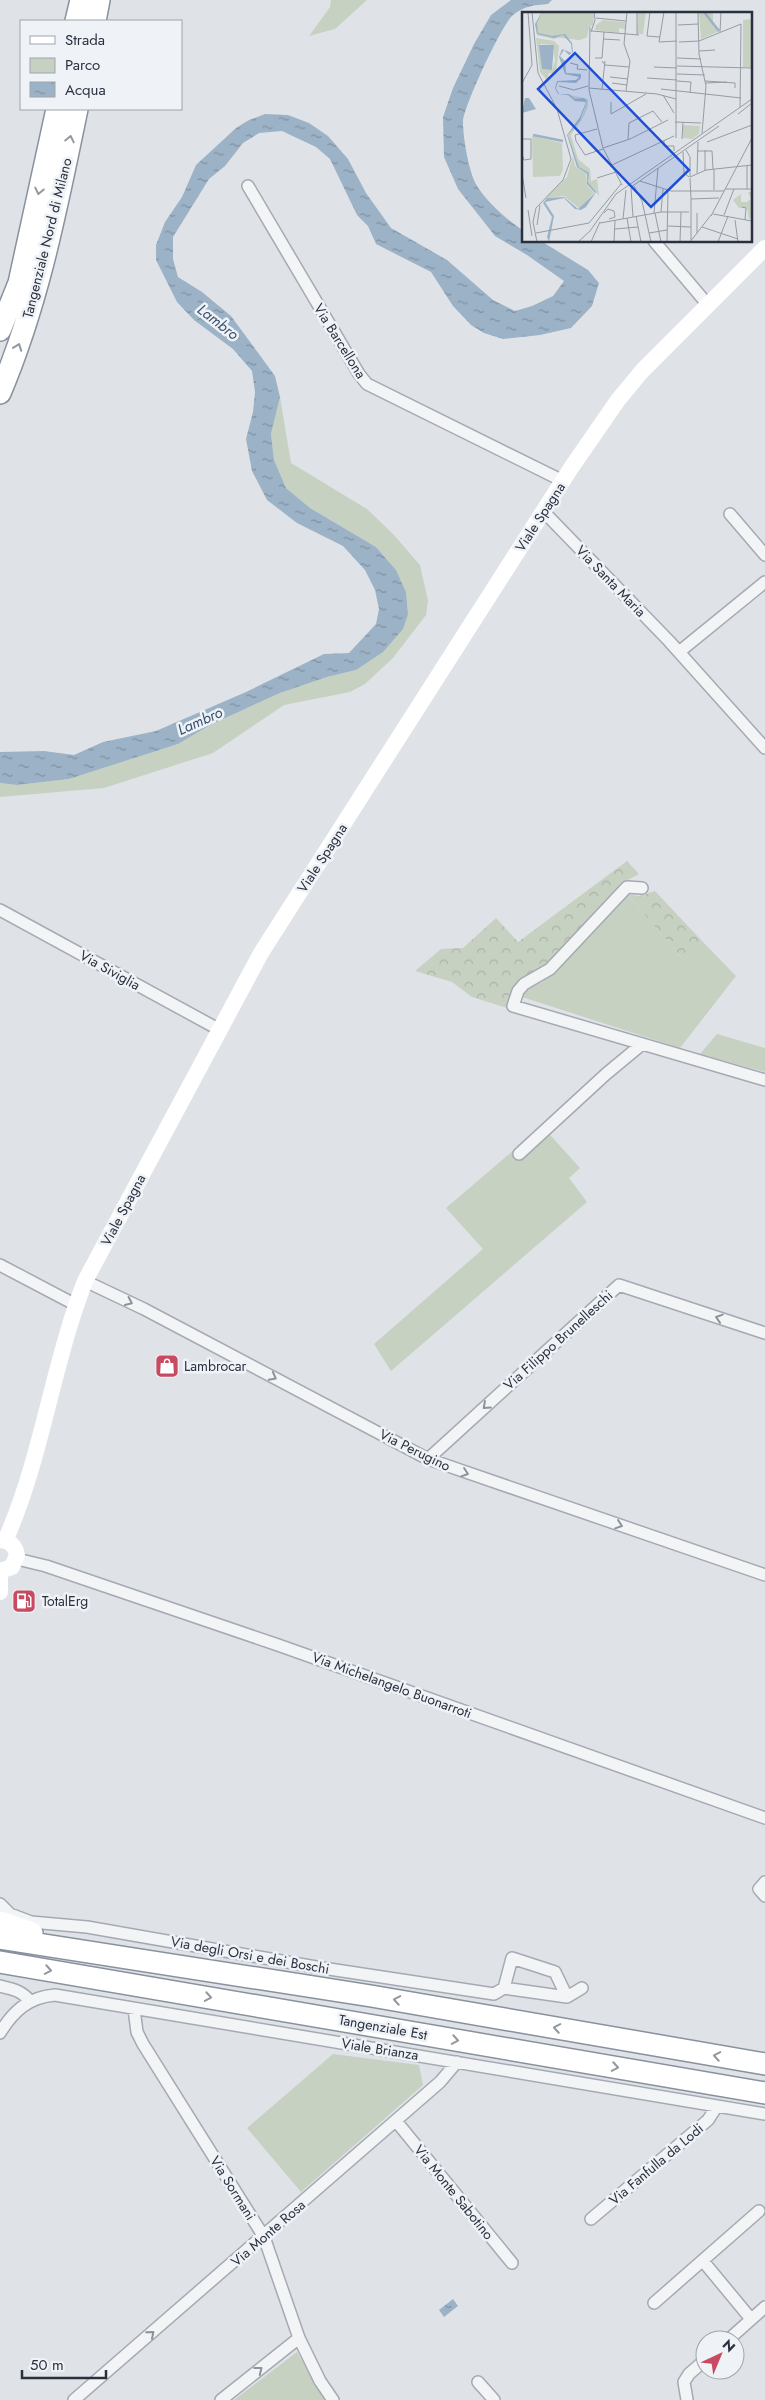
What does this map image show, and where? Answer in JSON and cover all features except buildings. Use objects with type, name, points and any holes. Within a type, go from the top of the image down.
[{"type":"highway","points":[[76,20],[81,0]]},
{"type":"highway","points":[[95,20],[99,0]]},
{"type":"highway","name":"Tangenziale Nord di Milano","points":[[0,330],[19,283],[57,110]]},
{"type":"highway","name":"Tangenziale Nord di Milano","points":[[0,393],[25,328],[46,255],[77,110]]},
{"type":"highway","points":[[0,1922],[38,1935],[371,1996]]},
{"type":"highway","name":"Tangenziale Est","points":[[0,1938],[371,1996],[765,2064]]},
{"type":"highway","name":"Tangenziale Est","points":[[0,1962],[765,2093]]},
{"type":"street","name":"Via Barcellona","points":[[248,186],[359,374],[367,384],[563,480]]},
{"type":"street","points":[[655,242],[708,305]]},
{"type":"street","name":"Viale Spagna","points":[[17,1560],[14,1546],[3,1540],[20,1508],[76,1305],[85,1281],[266,946],[563,480],[618,400],[642,371],[765,248]]},
{"type":"street","name":"Via Santa Maria","points":[[543,512],[679,652],[765,748]]},
{"type":"street","points":[[730,514],[765,556]]},
{"type":"street","points":[[679,652],[765,582]]},
{"type":"street","points":[[642,888],[627,887],[550,969],[524,984],[518,991],[513,1006],[765,1080]]},
{"type":"street","name":"Via Siviglia","points":[[0,910],[220,1030]]},
{"type":"street","points":[[518,1154],[599,1080],[641,1045]]},
{"type":"street","points":[[0,1265],[76,1305]]},
{"type":"street","name":"Via Perugino","points":[[85,1281],[144,1309],[428,1459],[765,1575]]},
{"type":"street","name":"Via Filippo Brunelleschi","points":[[428,1459],[619,1285],[765,1333]]},
{"type":"street","points":[[0,1571],[12,1568],[17,1560]]},
{"type":"street","name":"Via Michelangelo Buonarroti","points":[[17,1560],[46,1566],[278,1645],[765,1818]]},
{"type":"street","points":[[0,1579],[0,1592]]},
{"type":"street","points":[[765,1882],[759,1889],[765,1896]]},
{"type":"street","name":"Via degli Orsi e dei Boschi","points":[[0,1904],[10,1914],[31,1922],[88,1927],[316,1967],[494,1994],[504,1988],[567,1997]]},
{"type":"street","points":[[504,1988],[512,1958],[555,1972],[567,1997],[582,1988]]},
{"type":"street","points":[[0,1986],[15,1989],[25,1994],[30,2001],[8,2020],[0,2033]]},
{"type":"street","name":"Viale Brianza","points":[[30,2001],[42,1996],[55,1995],[765,2114]]},
{"type":"street","name":"Via Sormani","points":[[134,2009],[137,2032],[143,2044],[264,2237],[299,2338],[320,2381],[333,2400]]},
{"type":"street","name":"Via Monte Rosa","points":[[74,2400],[396,2121],[440,2082],[457,2062]]},
{"type":"street","name":"Via Fanfulla da Lodi","points":[[591,2219],[708,2120],[717,2106]]},
{"type":"street","name":"Via Monte Sabotino","points":[[396,2121],[512,2263]]},
{"type":"street","points":[[654,2303],[759,2212]]},
{"type":"street","points":[[703,2261],[752,2319]]},
{"type":"street","points":[[739,2330],[765,2307]]},
{"type":"street","points":[[221,2400],[299,2338]]},
{"type":"street","points":[[687,2400],[684,2382],[695,2370]]},
{"type":"street","points":[[478,2382],[494,2400]]},
{"type":"green space","points":[[331,0],[367,0],[335,29],[309,36],[330,7]]},
{"type":"green space","points":[[280,397],[291,463],[367,509],[393,534],[420,565],[428,601],[426,615],[393,658],[365,684],[350,692],[284,705],[213,753],[104,788],[0,797],[0,783],[17,785],[69,779],[178,744],[212,724],[280,693],[327,677],[356,670],[408,614],[406,592],[396,570],[376,547],[310,508],[286,488],[274,460],[271,434]]},
{"type":"green space","points":[[627,861],[639,874],[624,882],[545,965],[518,981],[513,988],[507,1008],[472,997],[452,982],[415,971],[441,949],[463,948],[496,918],[518,942]]},
{"type":"green space","points":[[655,891],[702,941],[684,961],[627,894],[639,896]]},
{"type":"green space","points":[[627,894],[684,961],[702,941],[736,976],[680,1048],[522,997],[525,990],[542,982],[555,971]]},
{"type":"green space","points":[[717,1034],[765,1048],[765,1072],[700,1054]]},
{"type":"green space","points":[[542,1126],[580,1168],[569,1178],[587,1202],[391,1371],[374,1344],[483,1249],[446,1208]]},
{"type":"green space","points":[[333,2054],[419,2065],[423,2085],[301,2192],[247,2128]]},
{"type":"green space","points":[[297,2352],[325,2400],[234,2400]]},
{"type":"water","name":"Lambro","points":[[511,0],[552,0],[548,4],[529,6],[517,12],[508,22],[492,49],[476,84],[465,114],[463,129],[471,173],[477,186],[498,211],[522,230],[522,242],[543,242],[588,270],[599,283],[592,306],[571,328],[540,335],[503,339],[484,333],[471,325],[453,306],[431,272],[376,244],[368,226],[357,215],[330,159],[316,147],[282,131],[259,133],[243,143],[225,166],[209,179],[173,237],[173,259],[178,277],[202,292],[231,316],[275,376],[280,397],[271,434],[274,460],[286,488],[310,508],[376,547],[396,570],[406,592],[408,614],[403,629],[383,652],[356,670],[327,677],[280,693],[212,724],[178,744],[69,779],[17,785],[0,783],[0,752],[44,751],[74,755],[103,742],[156,731],[246,692],[324,654],[349,653],[376,624],[379,609],[375,590],[365,570],[343,546],[297,523],[267,500],[252,471],[246,439],[253,412],[255,392],[252,371],[233,349],[194,320],[177,302],[156,260],[156,245],[165,222],[182,197],[196,165],[236,128],[249,120],[265,114],[288,115],[309,123],[328,136],[348,159],[366,193],[391,228],[447,260],[493,300],[515,311],[532,306],[553,296],[564,281],[527,255],[495,236],[458,189],[444,157],[443,117],[453,88],[474,44],[491,15]]},
{"type":"water","points":[[453,2299],[458,2306],[444,2317],[439,2310]]},
{"type":"place","name":"Lambrocar","points":[[167,1366]]},
{"type":"place","name":"TotalErg","points":[[24,1601]]}]
